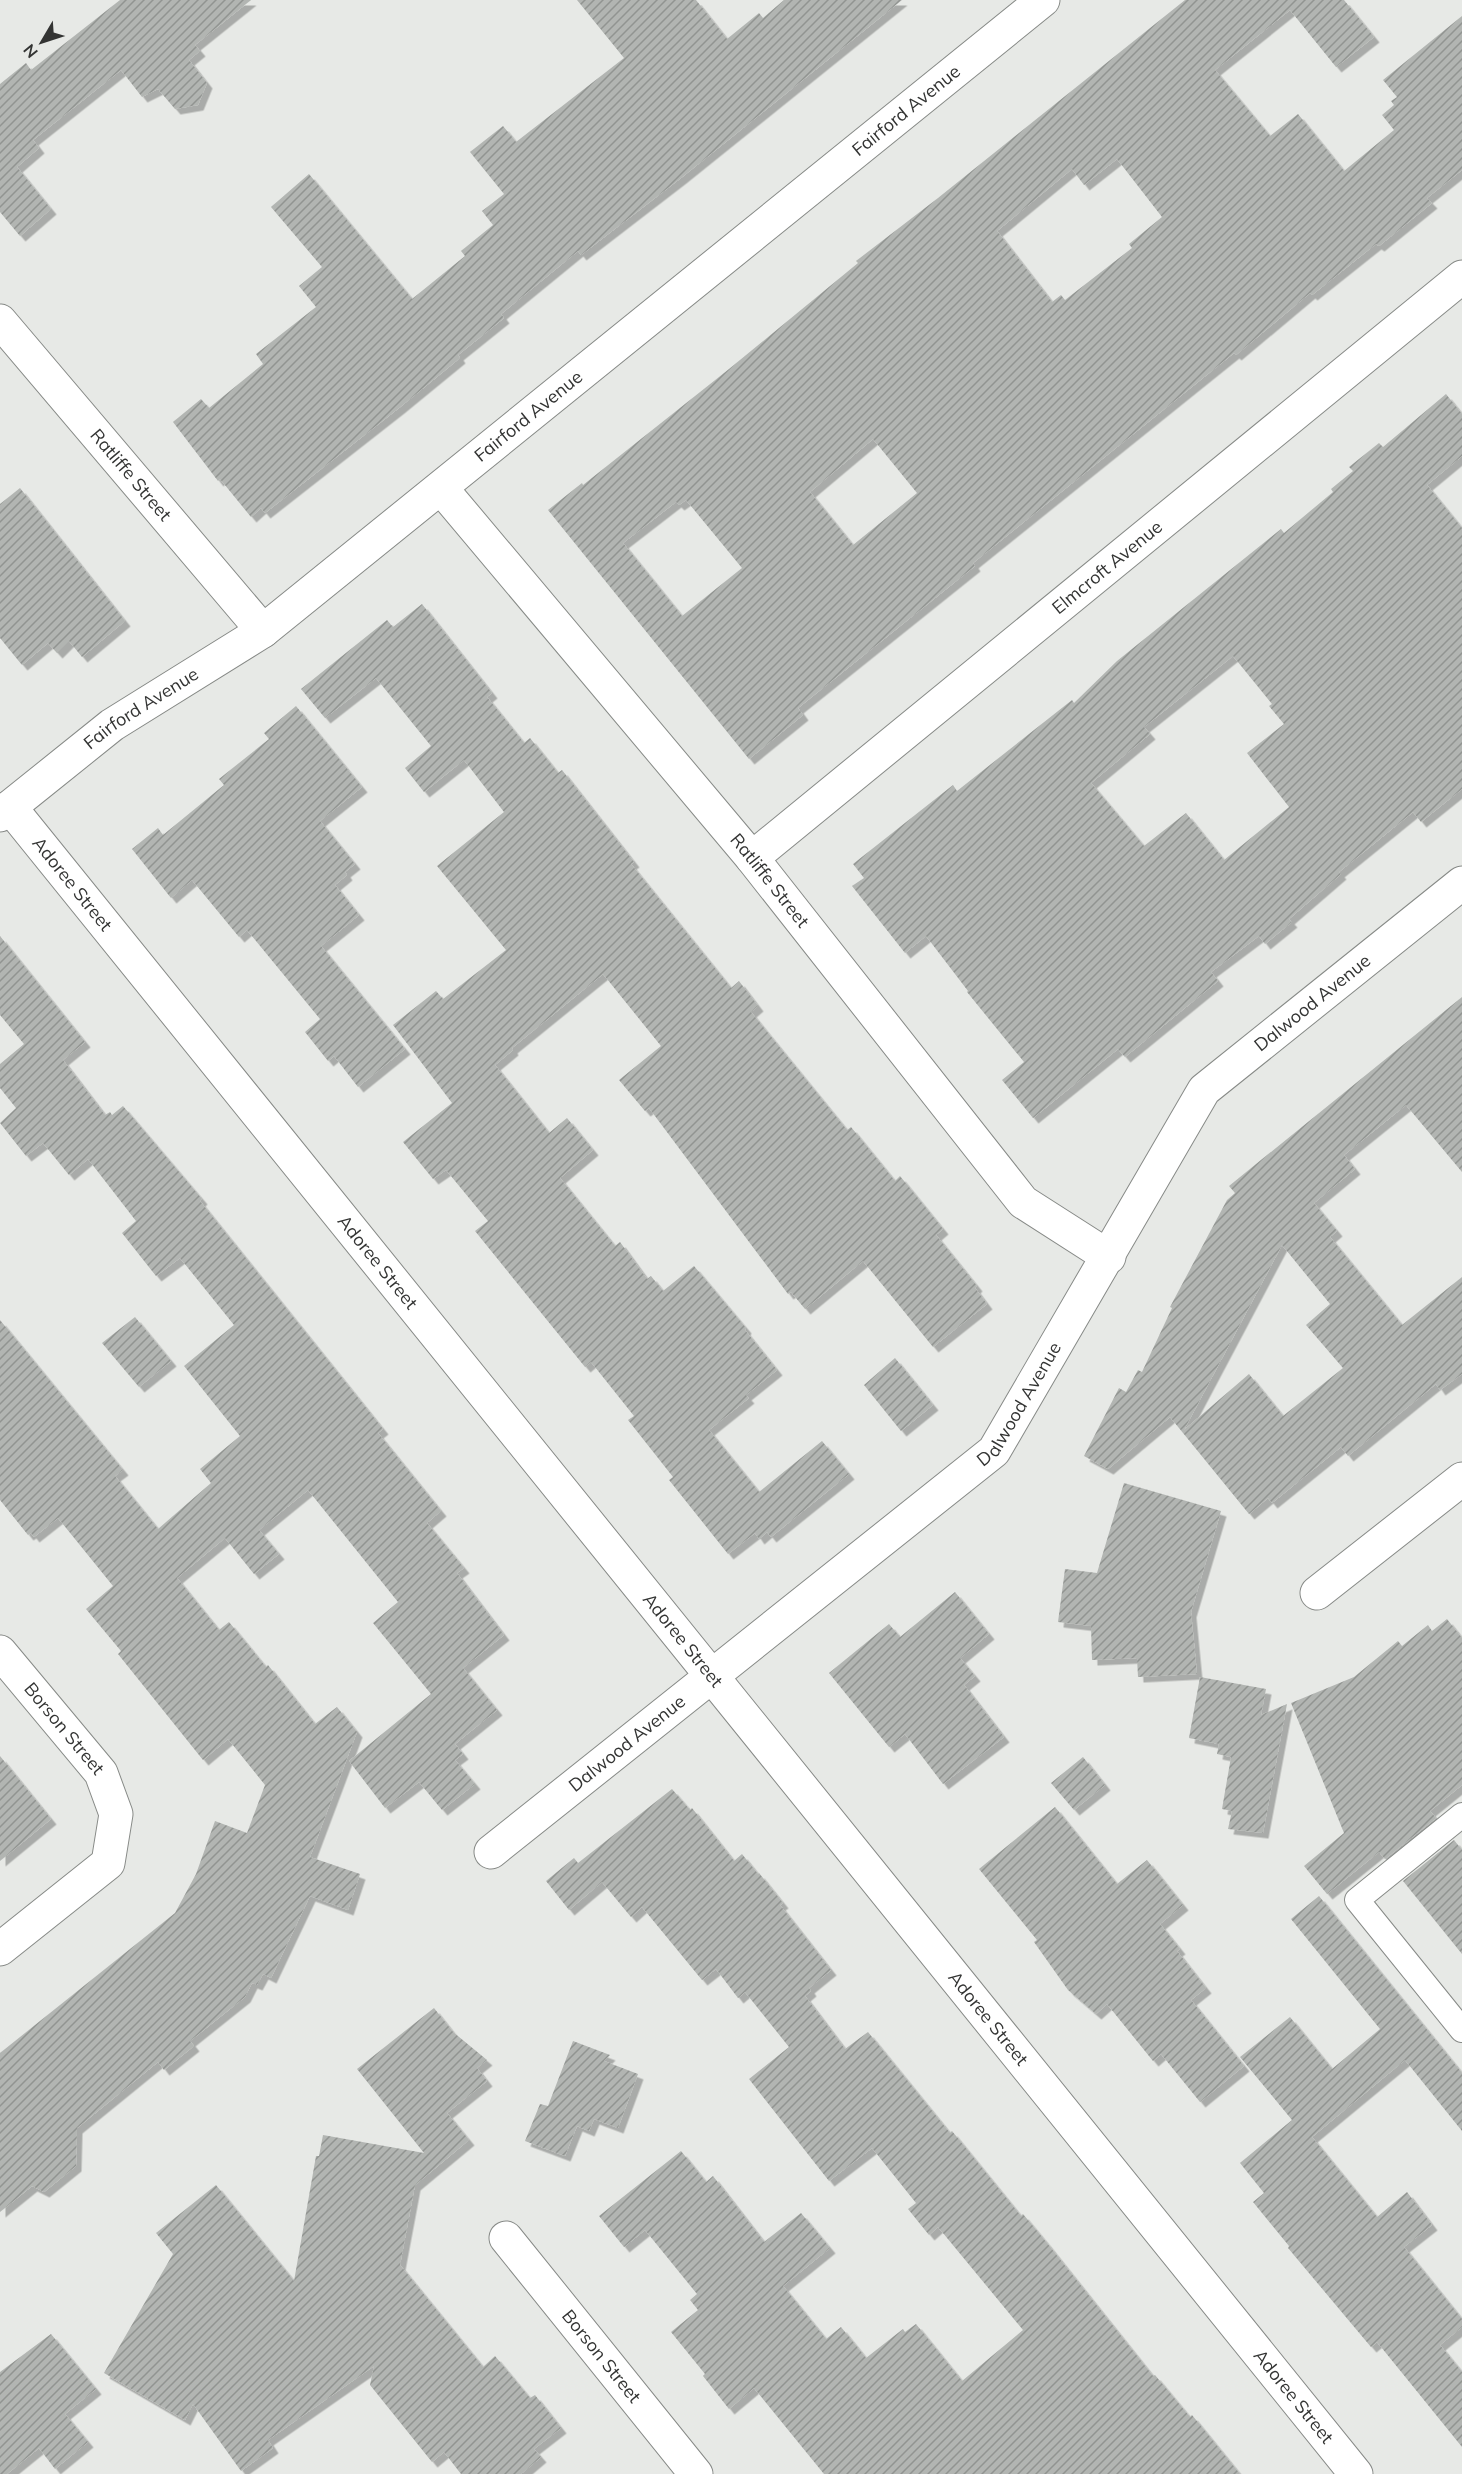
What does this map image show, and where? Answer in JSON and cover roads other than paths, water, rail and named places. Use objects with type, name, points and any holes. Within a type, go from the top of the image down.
[{"type":"street","name":"Fairford Avenue","points":[[5,811],[112,724],[263,631],[1043,0]]},
{"type":"street","name":"Elmcroft Avenue","points":[[752,858],[1462,277]]},
{"type":"street","name":"Ratliffe Street","points":[[0,321],[263,631]]},
{"type":"street","name":"Ratliffe Street","points":[[441,488],[752,858],[1023,1202],[1108,1257]]},
{"type":"street","name":"Adoree Street","points":[[5,811],[713,1677],[1356,2474]]},
{"type":"street","name":"Dalwood Avenue","points":[[491,1852],[994,1451],[1204,1090],[1462,883]]},
{"type":"street","points":[[1317,1593],[1462,1479]]},
{"type":"street","name":"Borson Street","points":[[0,1652],[101,1773],[116,1814],[108,1863],[0,1948]]},
{"type":"street","name":"Borson Street","points":[[506,2238],[696,2474]]},
{"type":"lane","points":[[1462,1815],[1357,1900],[1462,2030]]}]
